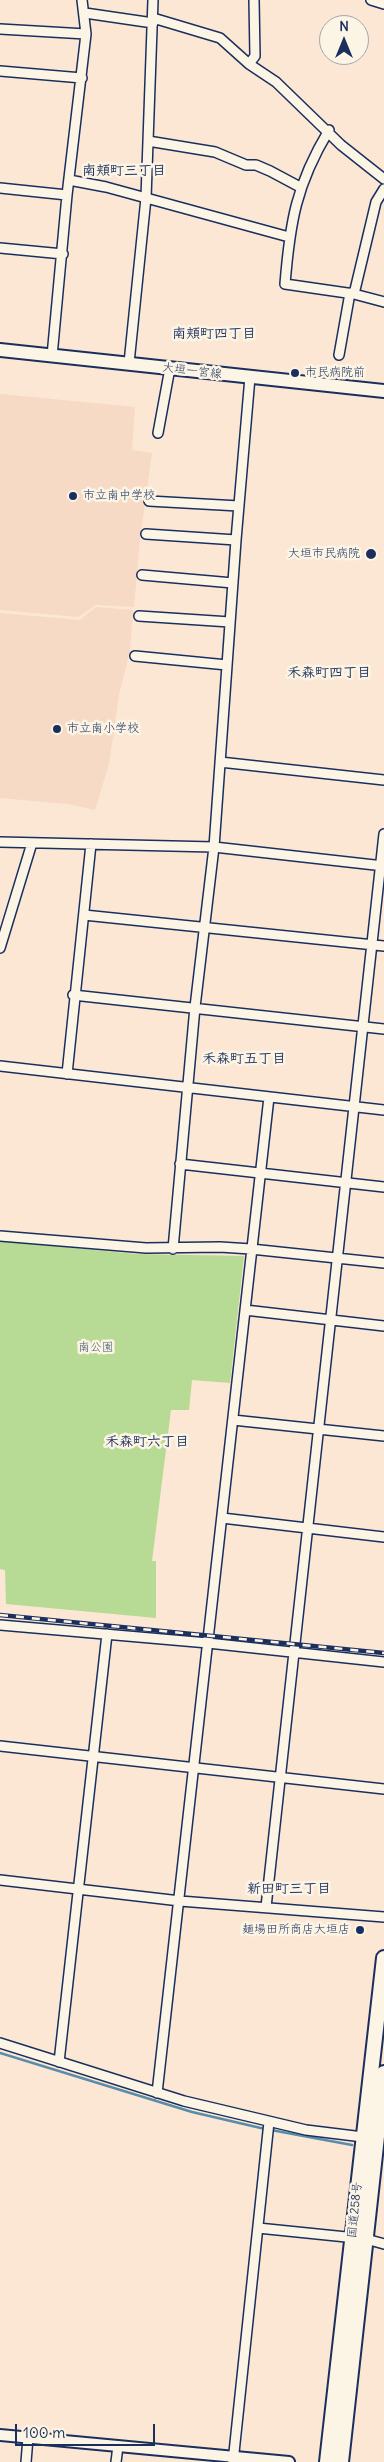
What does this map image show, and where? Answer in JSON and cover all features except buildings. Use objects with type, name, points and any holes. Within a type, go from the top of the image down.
[{"type":"highway","name":"国道258号","points":[[328,2462],[384,1958]]},
{"type":"highway","name":"国道258号","points":[[341,2462],[384,2078]]},
{"type":"main road","name":"大垣一宮線","points":[[0,350],[384,390]]},
{"type":"street","points":[[52,356],[67,195],[86,34],[82,0]]},
{"type":"street","points":[[129,364],[146,198],[153,0]]},
{"type":"street","points":[[249,64],[255,56],[254,0]]},
{"type":"street","points":[[371,0],[384,4]]},
{"type":"street","points":[[85,13],[153,20],[220,38],[249,64],[276,82],[329,130],[341,145],[384,179]]},
{"type":"street","points":[[0,29],[86,34]]},
{"type":"street","points":[[0,72],[82,78]]},
{"type":"street","points":[[329,130],[315,153],[300,187],[289,237],[285,284],[352,294],[384,302]]},
{"type":"street","points":[[148,141],[215,152],[246,164],[256,165],[300,187]]},
{"type":"street","points":[[69,180],[146,198],[289,237]]},
{"type":"street","points":[[0,188],[67,195]]},
{"type":"street","points":[[339,355],[352,294],[376,202],[384,189]]},
{"type":"street","points":[[0,248],[63,254]]},
{"type":"street","points":[[158,433],[170,368]]},
{"type":"street","points":[[173,1248],[196,1007],[214,847],[236,540],[250,377]]},
{"type":"street","points":[[149,501],[239,506]]},
{"type":"street","points":[[146,534],[236,540]]},
{"type":"street","points":[[142,575],[233,583]]},
{"type":"street","points":[[138,616],[230,622]]},
{"type":"street","points":[[135,656],[227,665]]},
{"type":"street","points":[[220,762],[384,780]]},
{"type":"street","points":[[266,1907],[353,1106],[382,866],[384,834]]},
{"type":"street","points":[[0,842],[214,847],[382,866]]},
{"type":"street","points":[[0,948],[32,843]]},
{"type":"street","points":[[66,1074],[73,995],[91,844]]},
{"type":"street","points":[[84,915],[384,946]]},
{"type":"street","points":[[73,995],[384,1028]]},
{"type":"street","points":[[0,1066],[384,1110]]},
{"type":"street","points":[[157,2093],[195,1768],[268,1097]]},
{"type":"street","points":[[180,1164],[384,1186]]},
{"type":"street","points":[[0,1236],[115,1246],[251,1249],[384,1263]]},
{"type":"street","points":[[245,1310],[384,1326]]},
{"type":"street","points":[[233,1420],[384,1436]]},
{"type":"street","points":[[222,1518],[384,1536]]},
{"type":"street","points":[[0,1625],[208,1643],[384,1662]]},
{"type":"street","points":[[59,2062],[107,1634]]},
{"type":"street","points":[[0,1746],[384,1789]]},
{"type":"street","points":[[0,1880],[180,1901],[384,1917]]},
{"type":"street","points":[[0,2043],[157,2093],[306,2130],[363,2137]]},
{"type":"street","points":[[233,2459],[269,2122]]},
{"type":"street","points":[[258,2228],[366,2239],[384,2244]]},
{"type":"street","points":[[0,2435],[233,2459],[289,2462]]},
{"type":"street","points":[[26,2462],[28,2438]]},
{"type":"street","points":[[116,2462],[118,2446]]},
{"type":"shaded area","name":"市立南中学校","points":[[0,394],[135,407],[132,450],[152,453],[140,539],[134,607],[96,605],[78,617],[0,610]]},
{"type":"shaded area","name":"市立南小学校","points":[[96,607],[133,610],[130,651],[119,695],[109,764],[95,810],[68,804],[0,798],[0,613],[80,620]]},
{"type":"green space","name":"南公園","points":[[0,1241],[137,1254],[244,1256],[230,1383],[192,1380],[189,1410],[171,1410],[152,1561],[156,1561],[156,1618],[6,1604],[5,1570],[0,1569]]},
{"type":"waterway","points":[[0,2053],[192,2112],[265,2129]]},
{"type":"waterway","points":[[271,2130],[352,2145]]},
{"type":"railway","points":[[0,1615],[384,1653]]},
{"type":"place","name":"市民病院前","points":[[295,373]]},
{"type":"place","name":"市立南中学校","points":[[73,496]]},
{"type":"place","name":"大垣市民病院","points":[[371,554]]},
{"type":"place","name":"市立南小学校","points":[[57,729]]},
{"type":"place","name":"麺場田所商店大垣店","points":[[360,1930]]},
{"type":"district","name":"南頬町三丁目","points":[[124,171]]},
{"type":"district","name":"南頬町四丁目","points":[[214,334]]},
{"type":"district","name":"禾森町四丁目","points":[[329,673]]},
{"type":"district","name":"禾森町五丁目","points":[[244,1059]]},
{"type":"district","name":"禾森町六丁目","points":[[147,1442]]},
{"type":"district","name":"新田町三丁目","points":[[289,1889]]}]
